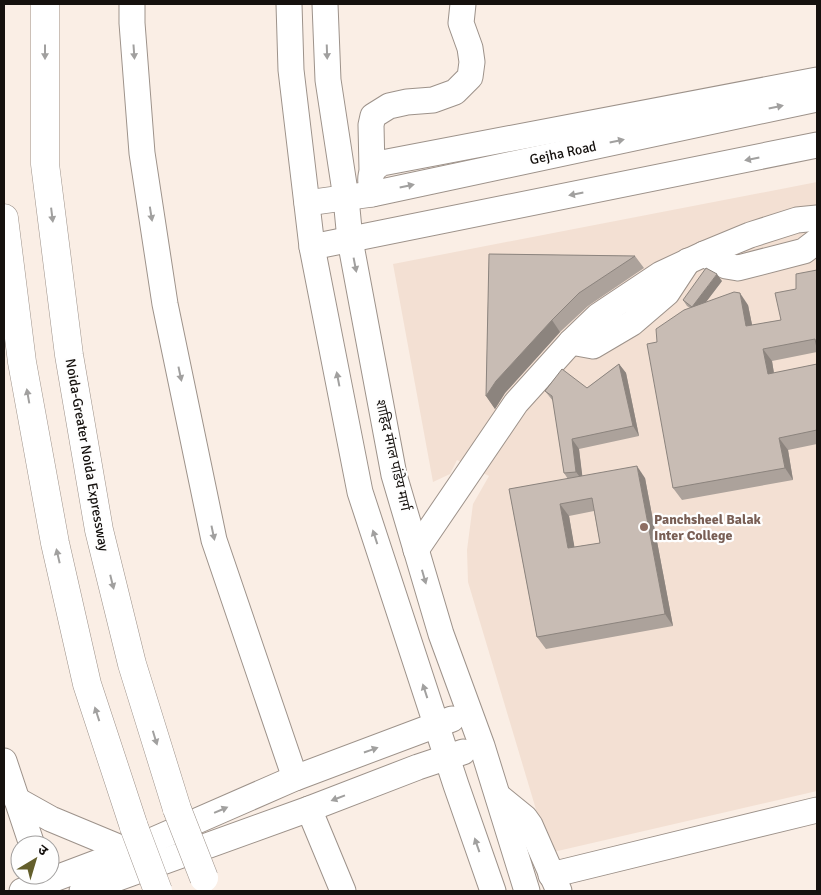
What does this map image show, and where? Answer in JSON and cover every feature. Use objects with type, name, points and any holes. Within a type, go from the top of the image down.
[{"type":"highway","name":"Noida-Greater Noida Expressway","points":[[45,4],[45,164],[69,355],[99,530],[132,664],[177,809],[207,885]]},
{"type":"highway","points":[[4,218],[22,362],[55,543],[87,684],[130,860],[158,891]]},
{"type":"street","points":[[132,4],[143,163],[165,304],[214,540],[295,778]]},
{"type":"street","points":[[289,4],[291,70],[312,247],[360,492],[447,758],[493,891]]},
{"type":"street","name":"शाहिद मंगल पांडेय मार्ग","points":[[325,4],[328,80],[346,198],[350,240],[394,475],[441,634],[471,712],[528,891]]},
{"type":"street","points":[[372,182],[371,125],[373,116],[389,106],[407,102],[433,100],[455,92],[470,77],[472,62],[470,48],[461,23],[463,4]]},
{"type":"street","points":[[719,109],[817,80]]},
{"type":"street","name":"Gejha Road","points":[[307,203],[346,198],[372,182],[719,109],[817,99]]},
{"type":"street","points":[[312,247],[817,145]]},
{"type":"street","points":[[416,550],[516,403],[571,342],[598,316],[661,274],[696,258],[750,234],[797,220],[817,218]]},
{"type":"street","points":[[696,258],[738,268],[804,251],[817,241]]},
{"type":"street","points":[[82,891],[130,860],[295,778],[471,712]]},
{"type":"street","points":[[60,879],[309,809],[482,746]]},
{"type":"street","points":[[4,766],[29,835]]},
{"type":"street","points":[[498,796],[525,818],[530,825],[555,883],[817,810]]},
{"type":"street","points":[[17,800],[130,860]]},
{"type":"street","points":[[309,809],[342,891]]},
{"type":"street","points":[[22,891],[40,885]]},
{"type":"shaded area","name":"Panchsheel Balak Inter College","points":[[817,182],[817,791],[549,853],[468,582],[467,550],[473,504],[489,476],[457,460],[450,474],[433,482],[393,264]]},
{"type":"building","points":[[489,254],[635,256],[579,293],[496,381],[486,396]]},
{"type":"building","points":[[706,268],[717,274],[692,307],[683,300]]},
{"type":"building","points":[[817,270],[817,348],[815,339],[763,349],[768,374],[817,364],[817,430],[779,438],[785,468],[673,488],[647,344],[657,342],[656,329],[684,310],[734,292],[740,293],[746,326],[781,320],[775,293],[796,289],[796,274]]},
{"type":"building","points":[[619,364],[633,426],[572,439],[576,472],[564,473],[552,396],[545,391],[562,369],[587,388]]},
{"type":"building","points":[[637,466],[665,614],[537,637],[509,489]],"holes":[[[592,498],[600,543],[568,548],[560,504]]]},
{"type":"place","name":"Panchsheel Balak Inter College","points":[[644,527]]}]
